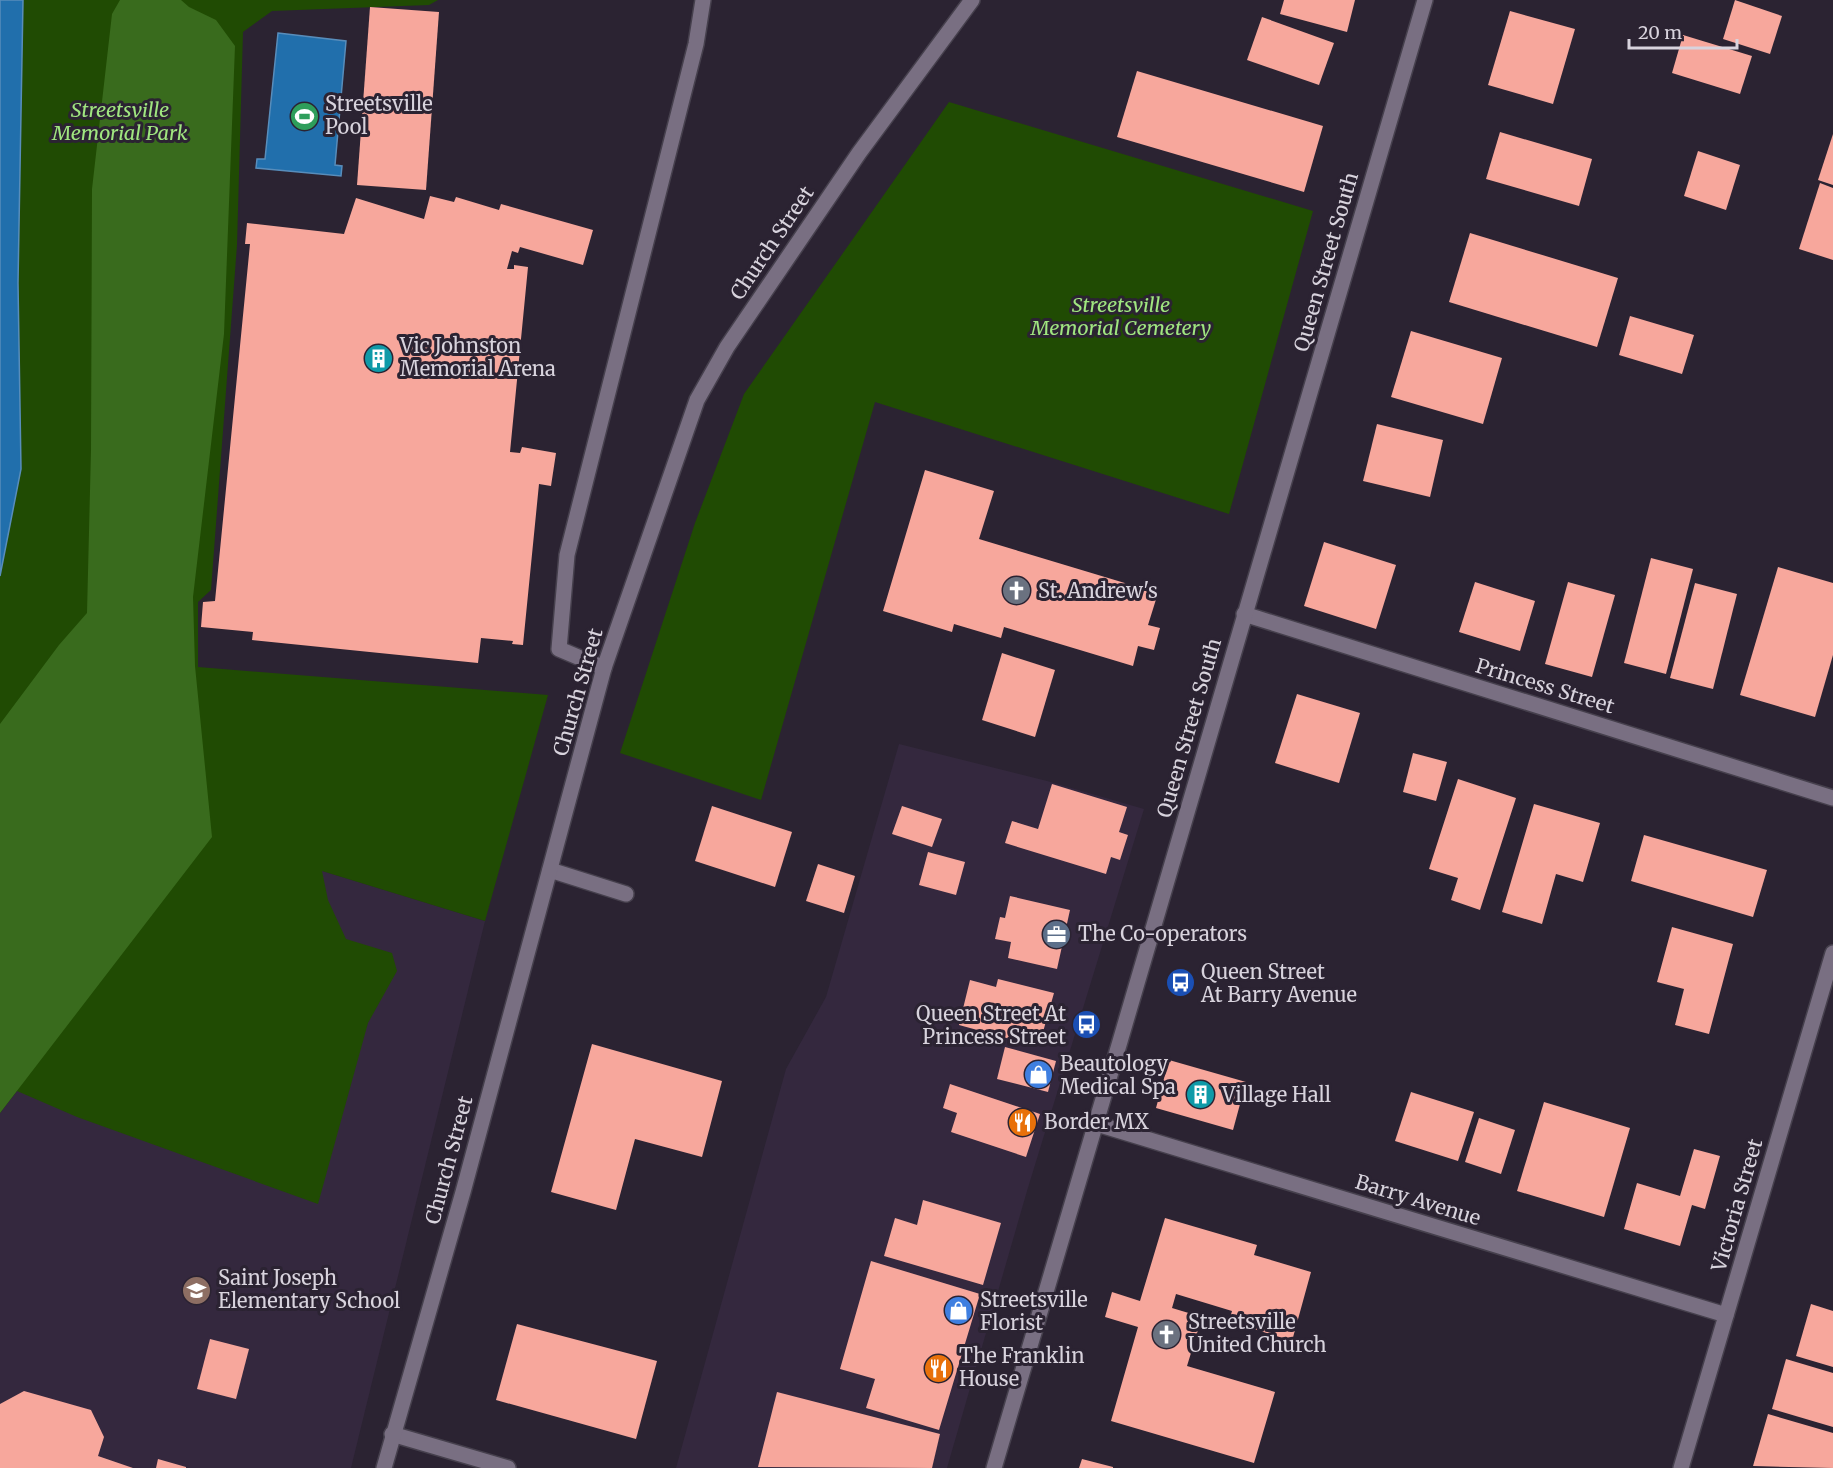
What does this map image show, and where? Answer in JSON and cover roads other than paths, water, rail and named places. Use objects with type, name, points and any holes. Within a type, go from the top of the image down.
[{"type":"street","points":[[604,668],[559,650],[567,555],[696,44],[703,0]]},
{"type":"street","name":"Church Street","points":[[384,1468],[463,1192],[604,668],[705,383],[859,153],[972,0]]},
{"type":"street","name":"Queen Street South","points":[[994,1468],[1098,1124],[1244,614],[1425,0]]},
{"type":"street","name":"Princess Street","points":[[1244,614],[1833,798]]},
{"type":"street","points":[[550,870],[626,894]]},
{"type":"street","name":"Victoria Street","points":[[1681,1468],[1833,953]]},
{"type":"street","name":"Barry Avenue","points":[[1098,1124],[1726,1315]]},
{"type":"street","points":[[392,1434],[508,1468]]},
{"type":"water","points":[[0,0],[23,0],[18,283],[21,469],[0,576]]},
{"type":"water","name":"Streetsville Pool","points":[[278,33],[346,41],[335,165],[342,166],[341,176],[256,168],[257,159],[265,159]]},
{"type":"place","name":"Streetsville Pool","points":[[304,116]]},
{"type":"place","name":"Vic Johnston Memorial Arena","points":[[379,358]]},
{"type":"place","name":"St. Andrew's","points":[[1017,591]]},
{"type":"place","name":"The Co-operators","points":[[1057,934]]},
{"type":"place","name":"Queen Street At Barry Avenue","points":[[1180,983]]},
{"type":"place","name":"Queen Street At Princess Street","points":[[1087,1025]]},
{"type":"place","name":"Beautology Medical Spa","points":[[1039,1075]]},
{"type":"place","name":"Village Hall","points":[[1201,1095]]},
{"type":"place","name":"Border MX","points":[[1023,1122]]},
{"type":"place","name":"Saint Joseph Elementary School","points":[[197,1290]]},
{"type":"place","name":"Streetsville Florist","points":[[959,1311]]},
{"type":"place","name":"Streetsville United Church","points":[[1167,1334]]},
{"type":"place","name":"The Franklin House","points":[[938,1368]]},
{"type":"park label","name":"Streetsville Memorial Park","points":[[120,122]]},
{"type":"park label","name":"Streetsville Memorial Cemetery","points":[[1121,316]]}]
